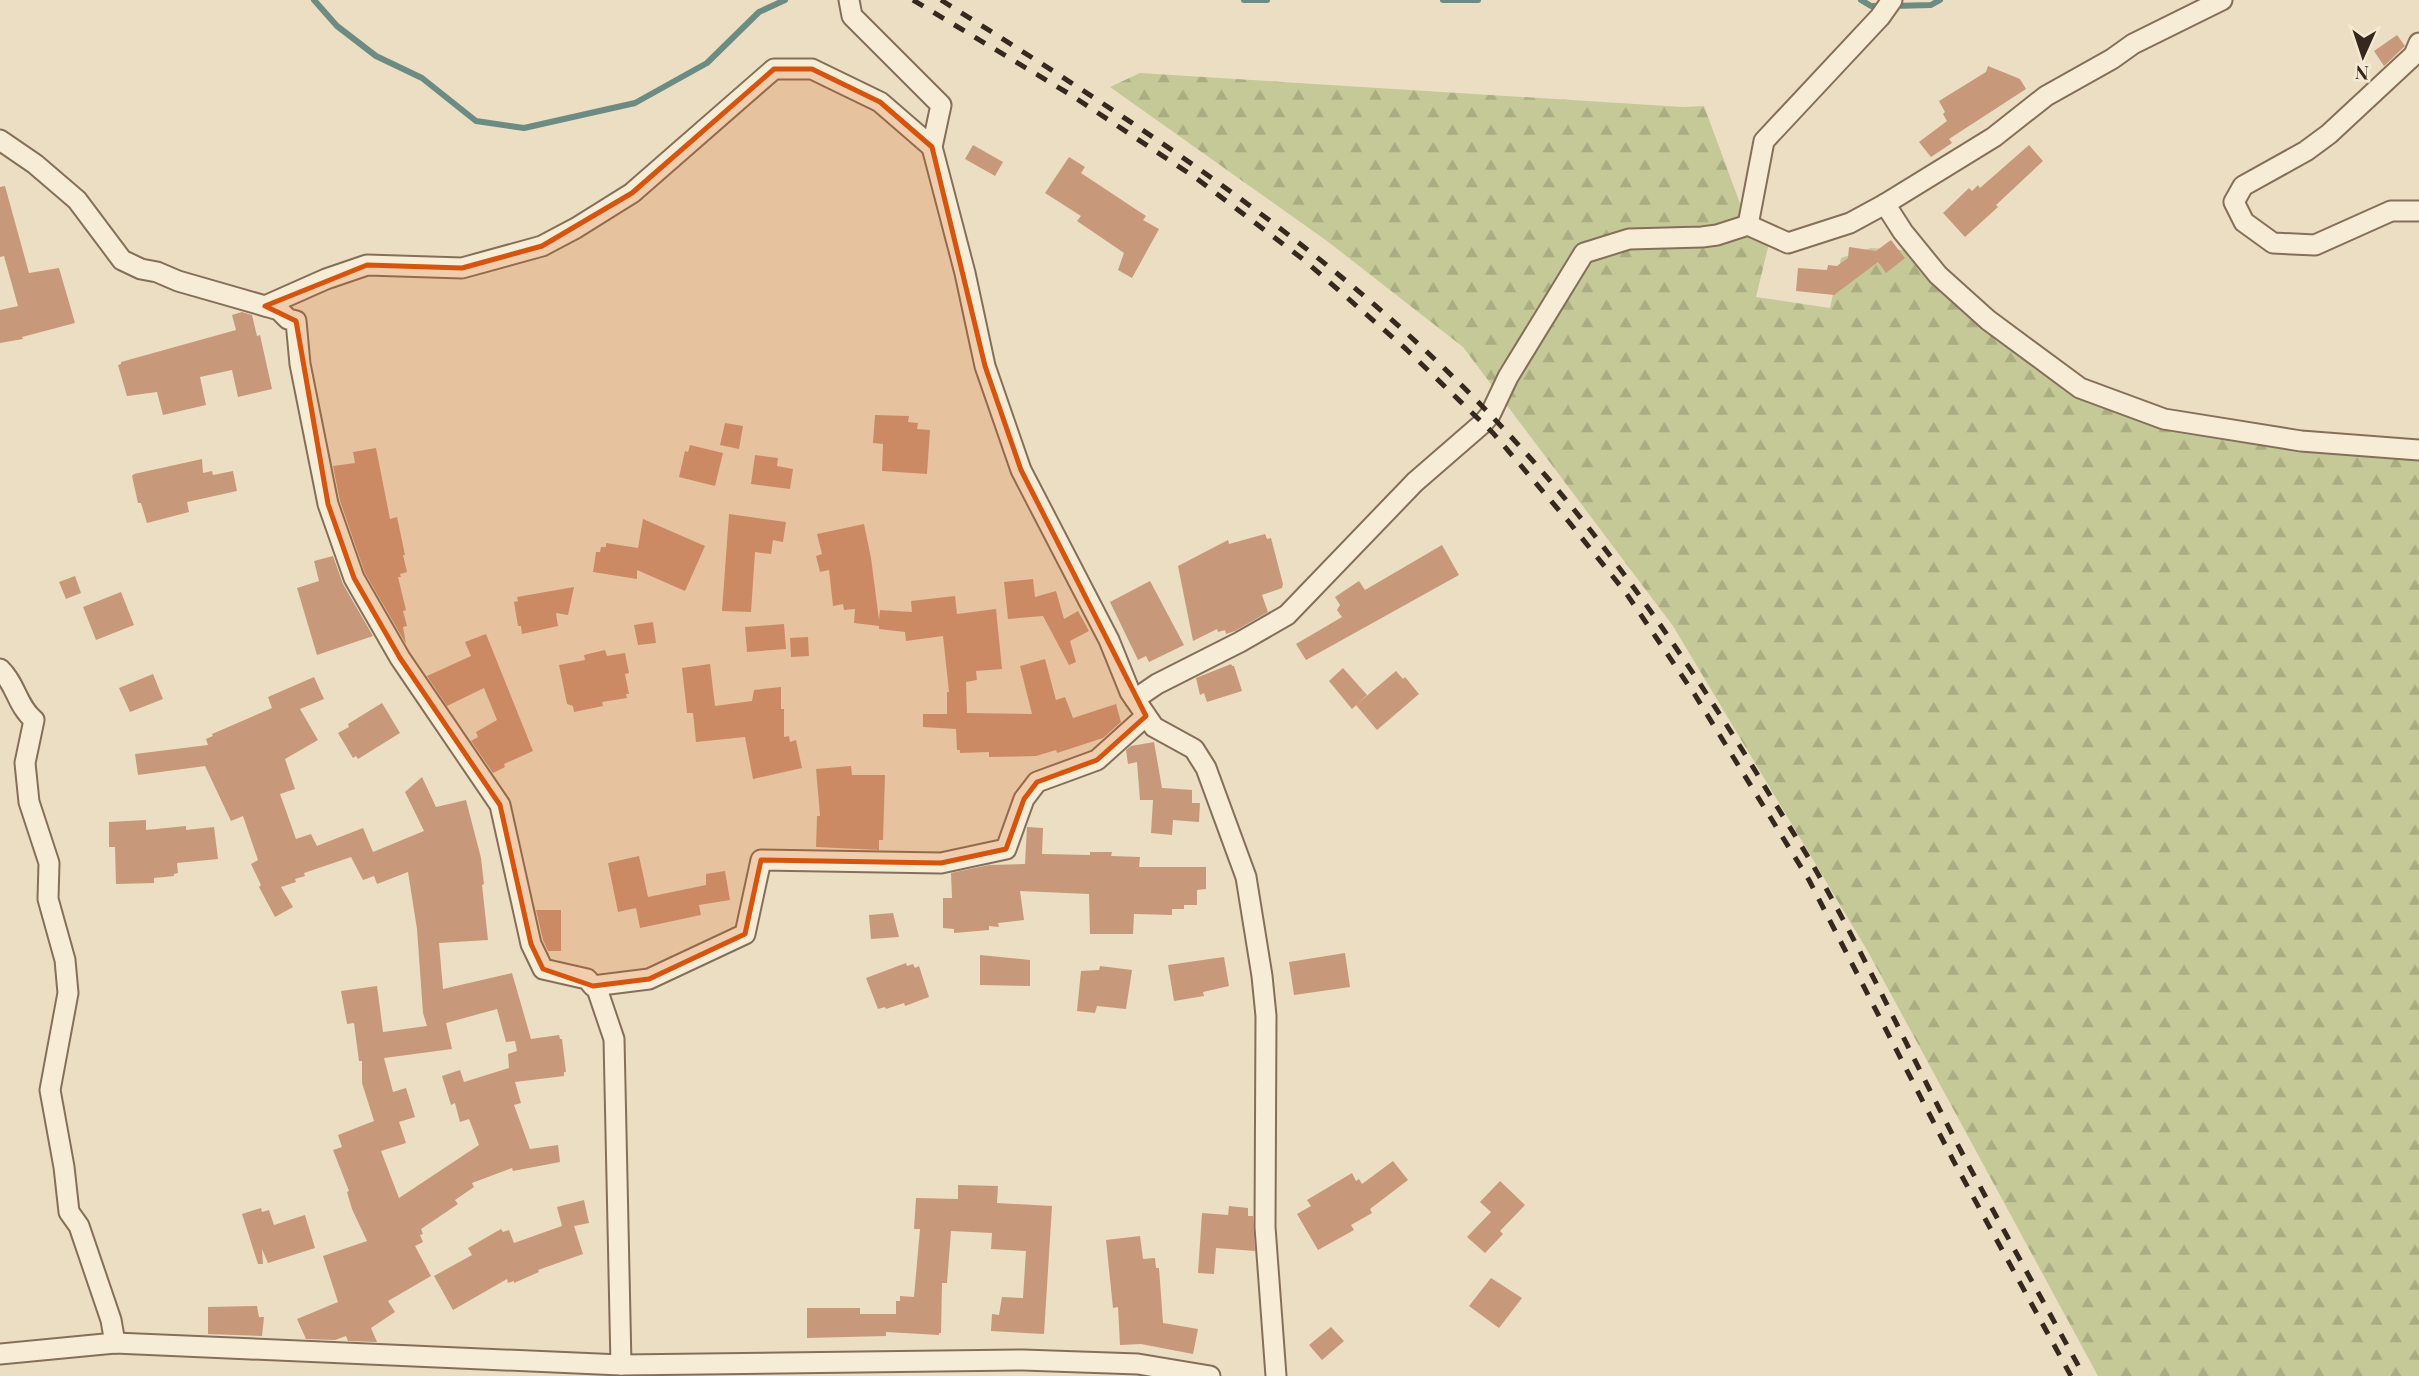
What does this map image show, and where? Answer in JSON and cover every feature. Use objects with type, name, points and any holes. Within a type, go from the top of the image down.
[{"type":"street","points":[[849,0],[852,16],[941,106],[932,147],[965,273],[985,366],[1021,470],[1109,640],[1135,699],[1154,727],[1194,749],[1206,768],[1246,877],[1266,1016],[1265,1227],[1276,1376]]},
{"type":"street","points":[[1748,225],[1764,141],[1880,17],[1892,0]]},
{"type":"street","points":[[1135,699],[1157,684],[1287,615],[1416,482],[1483,423],[1584,253],[1629,239],[1702,237],[1748,225],[1788,243],[1850,223],[1994,137],[2046,96],[2112,59],[2133,44],[2222,0]]},
{"type":"street","points":[[2419,43],[2414,55],[2329,134],[2306,151],[2243,187],[2234,202],[2245,222],[2273,243],[2315,245],[2391,211],[2419,211]]},
{"type":"street","points":[[265,306],[326,279],[367,265],[463,268],[542,246],[632,193],[774,69],[812,69],[880,102],[932,147]]},
{"type":"street","points":[[0,140],[35,164],[77,200],[122,260],[178,281],[279,310],[288,319],[296,321],[300,363],[328,504],[355,578],[400,658],[500,805],[531,944],[544,969],[587,979],[593,986],[649,979],[745,934],[761,860],[942,863],[1006,849],[1024,799],[1037,782],[1097,760],[1146,716]]},
{"type":"street","points":[[1885,204],[1903,232],[1938,275],[1988,320],[2080,388],[2164,419],[2301,441],[2419,450]]},
{"type":"street","points":[[0,669],[9,678],[23,711],[34,720],[25,763],[29,802],[49,863],[48,899],[65,960],[68,993],[50,1090],[69,1212],[79,1226],[111,1320],[115,1343]]},
{"type":"street","points":[[596,986],[614,1039],[621,1365]]},
{"type":"street","points":[[0,1354],[115,1343],[694,1370],[1021,1368],[1138,1364],[1210,1376]]},
{"type":"highlighted area","points":[[774,69],[812,69],[880,102],[932,147],[985,366],[1021,470],[1146,716],[1097,760],[1037,782],[1024,799],[1006,849],[941,863],[761,860],[745,934],[649,979],[593,986],[543,969],[531,944],[500,805],[400,658],[354,578],[328,504],[296,321],[265,306],[367,265],[462,268],[542,246],[632,193]]},
{"type":"green space","points":[[1140,73],[1683,107],[1704,106],[1748,225],[1771,235],[1756,297],[1830,308],[1841,258],[1871,248],[1918,251],[2055,369],[2164,419],[2419,450],[2419,1376],[2098,1376],[1867,950],[1673,626],[1463,347],[1327,241],[1110,87]]},
{"type":"building","points":[[2397,35],[2405,46],[2384,66],[2374,51]]},
{"type":"building","points":[[1988,66],[2020,79],[2026,89],[1949,139],[1952,143],[1931,157],[1919,142],[1947,121],[1939,101],[1986,72]]},
{"type":"building","points":[[973,145],[1003,162],[995,176],[965,159]]},
{"type":"building","points":[[2029,145],[2043,161],[1965,237],[1943,213],[1969,188],[1972,191],[1978,185],[1980,188]]},
{"type":"building","points":[[1069,157],[1085,167],[1081,173],[1146,216],[1143,220],[1159,229],[1132,278],[1118,270],[1124,253],[1077,221],[1081,216],[1045,193]]},
{"type":"building","points":[[5,186],[29,273],[59,268],[75,323],[0,343],[0,310],[18,306],[4,256],[0,257],[0,187]]},
{"type":"building","points":[[1891,240],[1905,258],[1886,273],[1878,262],[1834,295],[1796,291],[1798,268],[1827,270],[1828,265],[1837,266],[1848,258],[1849,247],[1876,251]]},
{"type":"building","points":[[242,312],[252,315],[257,336],[260,335],[272,389],[238,397],[232,370],[200,377],[206,405],[163,415],[157,392],[127,396],[118,365],[121,362],[236,330],[232,315]]},
{"type":"building","points":[[875,415],[909,416],[908,422],[918,423],[917,429],[930,430],[927,474],[882,471],[883,444],[873,443]]},
{"type":"building","points":[[725,423],[743,426],[739,449],[720,445]]},
{"type":"building","points":[[690,445],[723,453],[715,486],[679,477],[685,451],[688,452]]},
{"type":"building","points":[[376,448],[390,519],[397,517],[405,555],[407,572],[398,577],[406,610],[403,611],[407,626],[403,627],[406,644],[365,573],[340,501],[333,466],[355,463],[353,452]]},
{"type":"building","points":[[755,455],[778,458],[777,466],[793,469],[790,489],[751,484]]},
{"type":"building","points":[[202,459],[203,473],[212,471],[213,475],[233,471],[237,491],[187,502],[189,512],[147,523],[141,503],[138,503],[132,476]]},
{"type":"building","points":[[729,514],[786,522],[783,542],[773,540],[771,554],[755,552],[751,612],[722,611]]},
{"type":"building","points":[[643,519],[705,546],[685,591],[637,570],[637,579],[593,572],[596,552],[600,552],[601,547],[606,547],[606,543],[638,548]]},
{"type":"building","points":[[864,524],[879,620],[880,610],[912,612],[911,601],[955,596],[957,614],[996,609],[1002,669],[976,671],[977,680],[966,682],[967,713],[1032,714],[1020,666],[1045,659],[1056,700],[1065,697],[1073,718],[1116,704],[1121,722],[1103,738],[1057,753],[1056,750],[1036,756],[989,757],[989,752],[960,753],[960,750],[957,750],[956,729],[923,727],[923,714],[947,714],[949,692],[943,636],[906,641],[905,632],[854,623],[855,609],[844,610],[843,604],[833,606],[829,570],[820,572],[816,556],[822,554],[817,534]]},
{"type":"building","points":[[1265,534],[1267,539],[1271,538],[1283,584],[1282,588],[1262,595],[1268,612],[1235,631],[1226,634],[1225,630],[1218,632],[1217,629],[1193,641],[1178,566],[1228,540],[1229,544]]},
{"type":"building","points":[[1442,545],[1459,575],[1306,660],[1296,644],[1342,617],[1337,610],[1340,605],[1335,597],[1359,581],[1365,590]]},
{"type":"building","points":[[333,556],[343,584],[373,636],[317,655],[297,588],[319,581],[314,561]]},
{"type":"building","points":[[75,576],[81,593],[66,599],[59,582]]},
{"type":"building","points":[[1033,579],[1035,597],[1056,591],[1064,619],[1078,611],[1089,631],[1070,641],[1076,662],[1069,665],[1043,616],[1008,619],[1004,582]]},
{"type":"building","points":[[1150,581],[1184,645],[1149,662],[1146,656],[1138,660],[1110,602]]},
{"type":"building","points":[[574,587],[568,615],[556,613],[558,626],[522,634],[514,602],[518,601],[517,597]]},
{"type":"building","points":[[121,592],[134,625],[96,640],[83,607]]},
{"type":"building","points":[[653,622],[656,643],[638,645],[634,625]]},
{"type":"building","points":[[784,624],[786,649],[747,652],[745,627]]},
{"type":"building","points":[[486,634],[533,751],[504,764],[505,767],[493,773],[471,741],[478,737],[476,732],[497,720],[484,688],[447,706],[427,676],[471,656],[465,642]]},
{"type":"building","points":[[808,637],[809,656],[791,657],[790,638]]},
{"type":"building","points":[[605,650],[607,656],[625,653],[629,673],[625,674],[629,694],[626,694],[627,698],[602,702],[603,706],[574,712],[573,706],[567,704],[559,665],[585,660],[584,655]]},
{"type":"building","points":[[710,664],[715,706],[752,701],[754,690],[781,687],[784,737],[789,736],[790,742],[796,740],[802,768],[753,779],[745,737],[696,742],[693,713],[687,713],[682,668]]},
{"type":"building","points":[[1231,664],[1242,691],[1207,702],[1204,693],[1200,695],[1196,678]]},
{"type":"building","points":[[1343,668],[1367,695],[1352,709],[1329,681]]},
{"type":"building","points":[[1396,671],[1403,679],[1405,677],[1419,694],[1377,730],[1356,705]]},
{"type":"building","points":[[153,674],[163,699],[130,712],[119,688]]},
{"type":"building","points":[[314,677],[324,699],[300,709],[318,740],[285,759],[295,789],[280,794],[296,839],[311,834],[317,846],[363,828],[373,852],[424,831],[405,792],[422,777],[436,807],[466,800],[481,858],[488,940],[439,943],[443,989],[512,973],[531,1039],[559,1035],[562,1039],[566,1072],[564,1076],[515,1082],[521,1103],[514,1105],[530,1149],[558,1145],[560,1162],[513,1171],[512,1168],[472,1183],[474,1187],[455,1200],[458,1204],[421,1229],[423,1242],[415,1246],[431,1276],[388,1301],[395,1312],[371,1328],[377,1342],[348,1341],[346,1336],[335,1340],[306,1339],[297,1319],[338,1302],[323,1256],[367,1241],[352,1209],[347,1192],[349,1191],[333,1150],[342,1147],[338,1135],[374,1121],[362,1083],[362,1061],[359,1061],[354,1023],[347,1024],[341,991],[377,986],[383,1032],[427,1026],[423,1013],[417,929],[408,872],[377,884],[374,876],[363,880],[351,857],[304,873],[305,876],[295,879],[296,882],[281,887],[293,907],[275,917],[259,887],[261,885],[251,864],[258,860],[243,816],[231,821],[205,766],[138,775],[135,754],[208,745],[206,739],[213,736],[212,734],[272,708],[268,697]],"holes":[[[497,1009],[506,1042],[515,1041],[517,1051],[508,1054],[509,1068],[464,1082],[460,1070],[442,1076],[451,1105],[455,1103],[460,1122],[469,1119],[479,1145],[399,1198],[381,1151],[406,1143],[399,1122],[415,1117],[406,1088],[393,1092],[384,1058],[452,1049],[446,1023]]]},
{"type":"building","points":[[382,703],[400,733],[358,759],[356,756],[353,758],[338,733]]},
{"type":"building","points":[[1154,742],[1162,788],[1192,790],[1192,803],[1200,803],[1199,822],[1173,820],[1172,835],[1151,833],[1153,800],[1140,800],[1137,762],[1128,764],[1126,750],[1131,746]]},
{"type":"building","points":[[851,766],[852,775],[885,775],[883,840],[879,840],[879,850],[816,847],[817,816],[820,816],[816,769]]},
{"type":"building","points":[[146,820],[146,830],[186,826],[186,830],[214,827],[218,859],[177,863],[178,873],[174,876],[154,878],[154,883],[116,884],[115,847],[109,847],[109,822]]},
{"type":"building","points":[[1027,827],[1043,828],[1042,854],[1090,855],[1090,852],[1112,852],[1111,856],[1140,857],[1139,867],[1206,867],[1206,889],[1197,890],[1197,905],[1172,909],[1172,915],[1134,914],[1133,934],[1090,934],[1089,894],[1020,891],[1024,920],[998,923],[999,927],[989,926],[989,930],[954,933],[954,929],[943,928],[943,898],[952,898],[951,873],[989,865],[1025,864]]},
{"type":"building","points":[[639,856],[648,897],[706,885],[706,874],[725,871],[730,900],[699,905],[701,915],[640,928],[636,908],[618,912],[608,863]]},
{"type":"building","points":[[536,910],[561,910],[561,951],[548,951]]},
{"type":"building","points":[[893,913],[899,937],[871,939],[869,915]]},
{"type":"building","points":[[1345,953],[1350,987],[1294,995],[1289,962]]},
{"type":"building","points":[[980,955],[1030,960],[1030,986],[980,985]]},
{"type":"building","points":[[1224,957],[1229,986],[1203,992],[1204,996],[1174,1001],[1168,965]]},
{"type":"building","points":[[906,963],[907,966],[913,964],[915,968],[919,966],[929,997],[905,1006],[904,1003],[878,1009],[866,978]]},
{"type":"building","points":[[1100,966],[1132,970],[1126,1009],[1097,1006],[1095,1013],[1077,1011],[1081,971],[1099,970]]},
{"type":"building","points":[[1393,1161],[1408,1180],[1370,1209],[1372,1213],[1351,1225],[1354,1230],[1318,1250],[1297,1214],[1311,1206],[1307,1200],[1352,1173],[1356,1181],[1359,1179],[1362,1184]]},
{"type":"building","points":[[1500,1181],[1525,1205],[1500,1231],[1503,1234],[1485,1253],[1467,1237],[1491,1212],[1480,1202]]},
{"type":"building","points":[[958,1185],[998,1186],[997,1203],[1052,1206],[1044,1334],[991,1331],[992,1314],[999,1315],[1002,1297],[1023,1298],[1026,1251],[991,1249],[992,1233],[951,1231],[947,1283],[942,1283],[939,1335],[886,1332],[886,1336],[807,1338],[807,1308],[860,1308],[860,1314],[896,1314],[896,1301],[900,1301],[900,1296],[914,1297],[920,1229],[914,1229],[916,1198],[958,1199]]},
{"type":"building","points":[[584,1200],[589,1223],[574,1226],[583,1254],[538,1270],[539,1272],[514,1283],[508,1283],[507,1279],[453,1310],[434,1276],[472,1255],[468,1248],[501,1229],[503,1232],[509,1230],[514,1243],[562,1226],[557,1207]]},
{"type":"building","points":[[1229,1206],[1248,1208],[1248,1216],[1253,1216],[1255,1251],[1216,1248],[1214,1274],[1198,1273],[1202,1213],[1228,1215]]},
{"type":"building","points":[[261,1208],[262,1212],[269,1210],[274,1225],[305,1215],[315,1248],[268,1263],[262,1249],[263,1264],[258,1264],[242,1214]]},
{"type":"building","points":[[1140,1236],[1143,1259],[1155,1258],[1156,1268],[1159,1268],[1163,1323],[1198,1329],[1193,1354],[1141,1344],[1120,1345],[1118,1307],[1113,1308],[1106,1240]]},
{"type":"building","points":[[1491,1278],[1522,1298],[1499,1328],[1469,1306]]},
{"type":"building","points":[[257,1306],[259,1317],[264,1317],[262,1336],[208,1334],[208,1307]]},
{"type":"building","points":[[1331,1327],[1344,1341],[1322,1360],[1309,1345]]},
{"type":"waterway","points":[[314,0],[337,26],[376,56],[422,78],[476,121],[524,128],[635,103],[707,63],[759,12],[785,0]]},
{"type":"waterway","points":[[1244,0],[1267,0]]},
{"type":"waterway","points":[[1443,0],[1478,0]]},
{"type":"waterway","points":[[1861,0],[1871,6],[1882,6]]},
{"type":"waterway","points":[[1893,6],[1931,5],[1940,0]]},
{"type":"railway","points":[[913,0],[1071,95],[1196,178],[1304,260],[1406,349],[1493,433],[1569,522],[1626,593],[1695,695],[1809,880],[1953,1160],[2071,1376]]},
{"type":"railway","points":[[941,0],[1163,144],[1306,248],[1374,304],[1439,363],[1501,426],[1572,507],[1668,636],[1810,861],[1855,942],[1961,1151],[2084,1376]]}]
